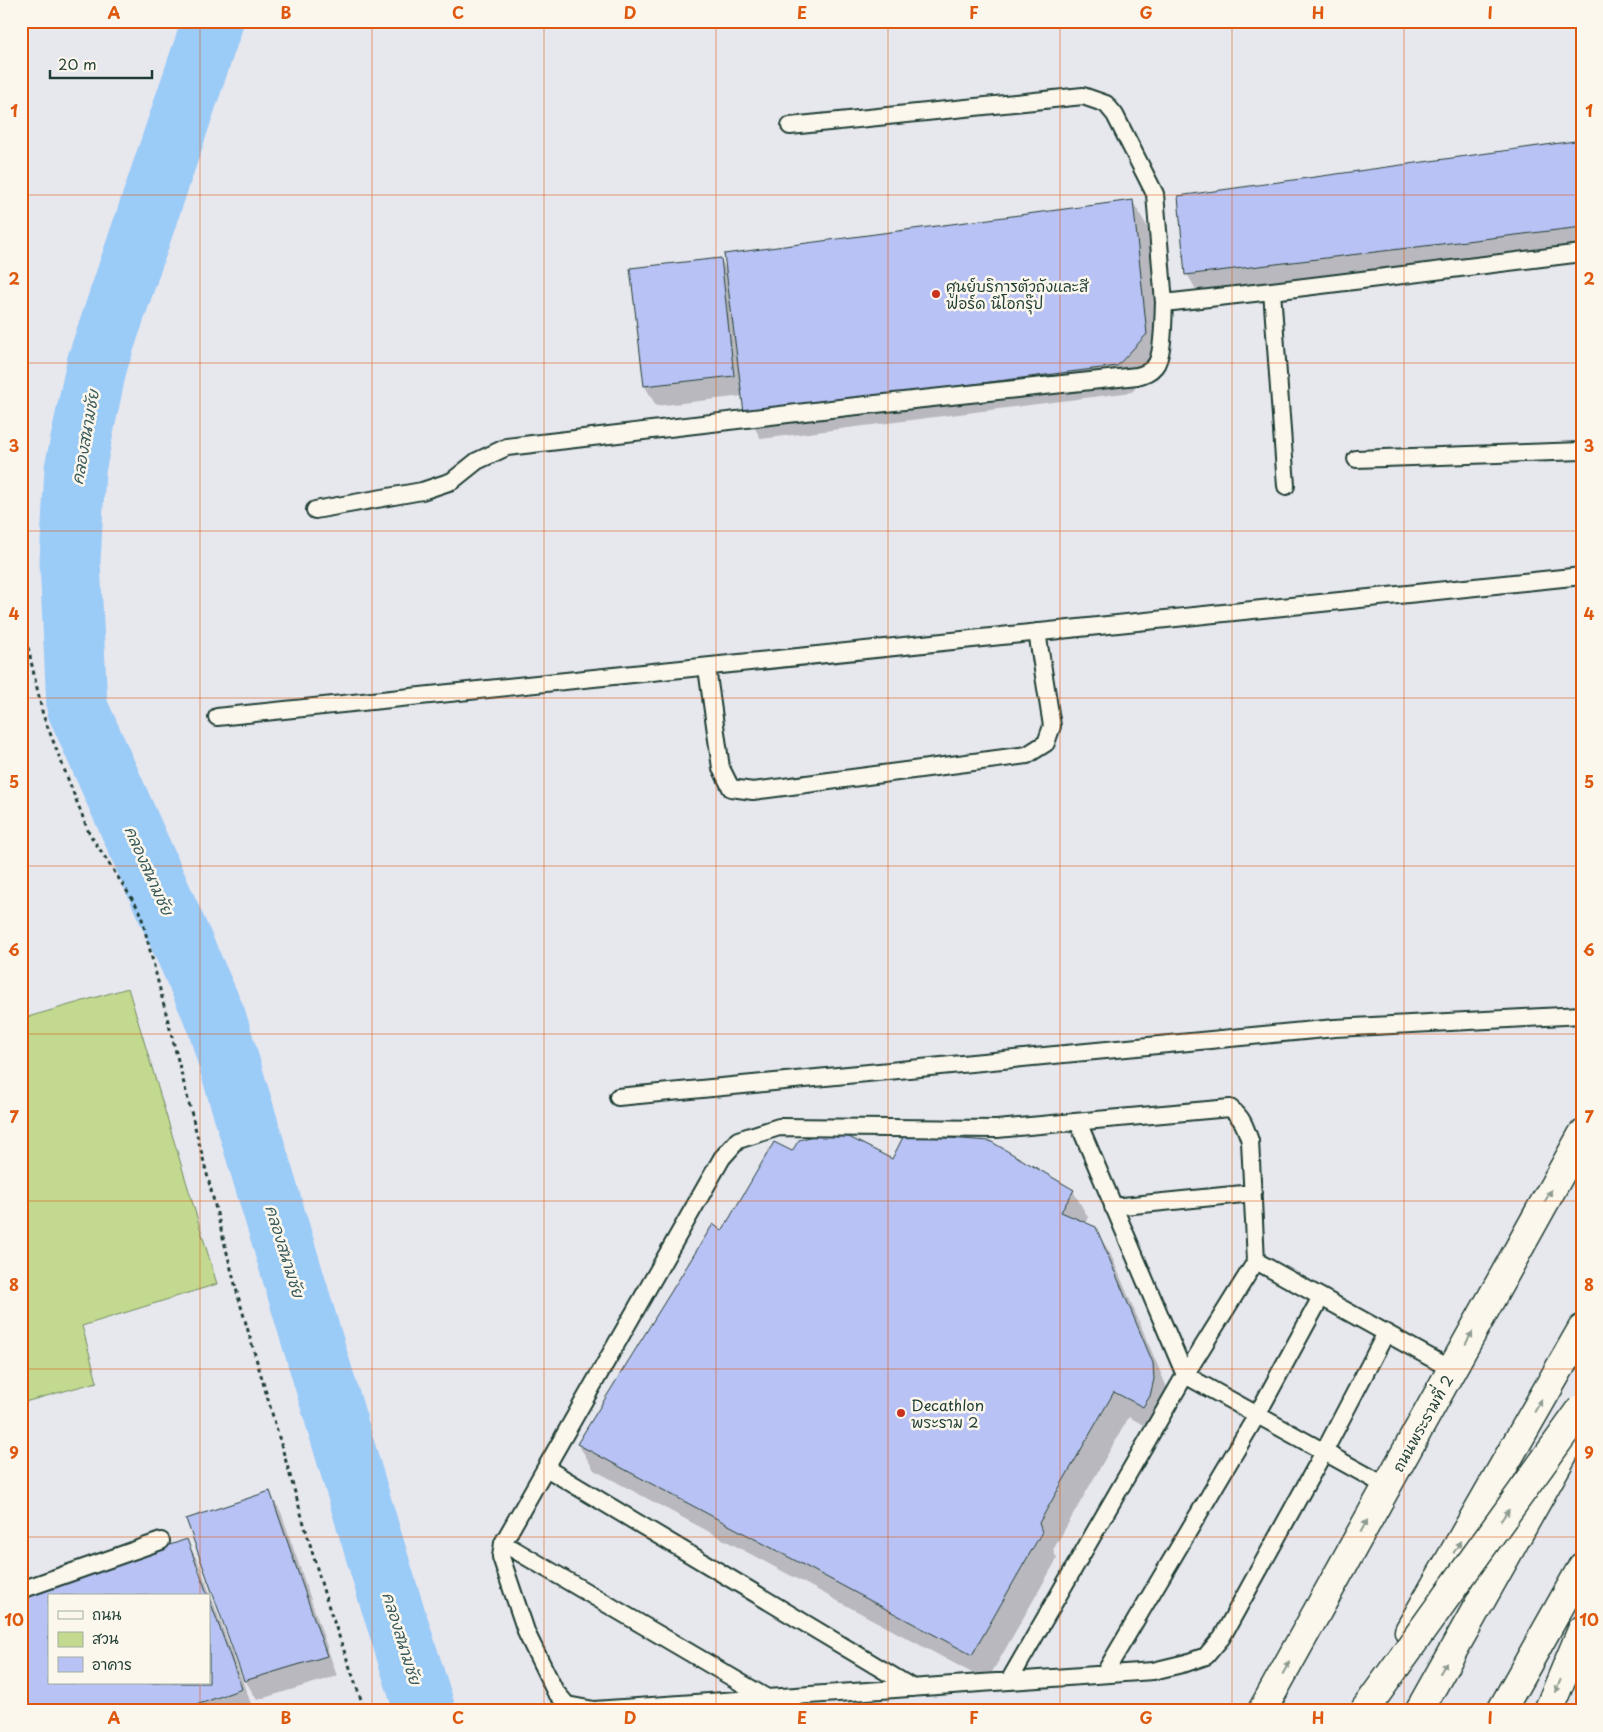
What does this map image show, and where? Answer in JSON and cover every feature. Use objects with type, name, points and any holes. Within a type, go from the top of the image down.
[{"type":"main road","name":"ถนนพระรามที่ 2","points":[[1262,1711],[1582,1135]]},
{"type":"main road","points":[[1364,1711],[1582,1329]]},
{"type":"main road","points":[[1364,1711],[1582,1408]]},
{"type":"main road","points":[[1419,1711],[1582,1422]]},
{"type":"main road","points":[[1501,1711],[1582,1567]]},
{"type":"main road","points":[[1516,1711],[1582,1594]]},
{"type":"main road","points":[[1548,1711],[1582,1630]]},
{"type":"lane","points":[[315,510],[422,491],[452,481],[476,461],[506,447],[1138,376],[1148,372],[1156,365],[1160,356],[1164,303],[1155,194],[1115,115],[1106,104],[1084,96],[790,126]]},
{"type":"lane","points":[[1164,303],[1582,253]]},
{"type":"lane","points":[[1272,291],[1286,486]]},
{"type":"lane","points":[[1356,459],[1582,451]]},
{"type":"lane","points":[[217,717],[707,668],[1582,576]]},
{"type":"lane","points":[[707,668],[722,768],[731,788],[753,791],[1027,755],[1046,743],[1052,726],[1037,632]]},
{"type":"lane","points":[[618,1097],[1335,1028],[1582,1015]]},
{"type":"lane","points":[[1009,1681],[1185,1376],[1256,1262],[1250,1141],[1244,1122],[1230,1108],[997,1129],[779,1127],[738,1140],[722,1158],[503,1543],[501,1558],[527,1634],[555,1691],[567,1704],[594,1710],[1153,1671],[1206,1656],[1222,1637],[1324,1452],[1386,1333]]},
{"type":"lane","points":[[1078,1122],[1185,1376],[1386,1486]]},
{"type":"lane","points":[[1113,1207],[1253,1193]]},
{"type":"lane","points":[[1256,1262],[1451,1369]]},
{"type":"lane","points":[[1104,1674],[1257,1415],[1321,1297]]},
{"type":"lane","points":[[546,1468],[913,1688]]},
{"type":"lane","points":[[21,1590],[161,1541]]},
{"type":"lane","points":[[503,1543],[767,1698]]},
{"type":"path","points":[[21,616],[43,715],[89,832],[140,911],[238,1296],[325,1596],[365,1711]]},
{"type":"green space","points":[[128,988],[217,1284],[82,1326],[97,1382],[21,1403],[21,1019]]},
{"type":"building","points":[[1582,140],[1582,227],[1185,275],[1178,196]]},
{"type":"building","name":"ศูนย์บริการตัวถังและสี ฟอร์ด นีโอกรุ๊ป","points":[[1133,200],[1147,334],[1117,366],[744,413],[724,254]]},
{"type":"building","points":[[721,258],[734,376],[644,386],[630,268]]},
{"type":"building","points":[[823,1133],[849,1137],[892,1159],[904,1135],[990,1141],[1074,1190],[1061,1212],[1096,1227],[1153,1363],[1154,1379],[1150,1396],[1143,1407],[1114,1392],[1039,1523],[1042,1532],[972,1655],[577,1444],[713,1224],[722,1231],[774,1142],[792,1151],[799,1140]]},
{"type":"building","points":[[270,1491],[327,1656],[244,1681],[186,1519]]},
{"type":"building","points":[[187,1539],[207,1594],[48,1594],[48,1684],[210,1684],[210,1601],[242,1689],[179,1711],[21,1711],[21,1597]]},
{"type":"waterway","name":"คลองสนามชัย","points":[[213,21],[97,364],[75,469],[70,561],[77,707],[216,1019],[425,1711]]},
{"type":"place","name":"ศูนย์บริการตัวถังและสี ฟอร์ด นีโอกรุ๊ป","points":[[936,294]]},
{"type":"place","name":"Decathlon พระราม 2","points":[[901,1413]]}]
